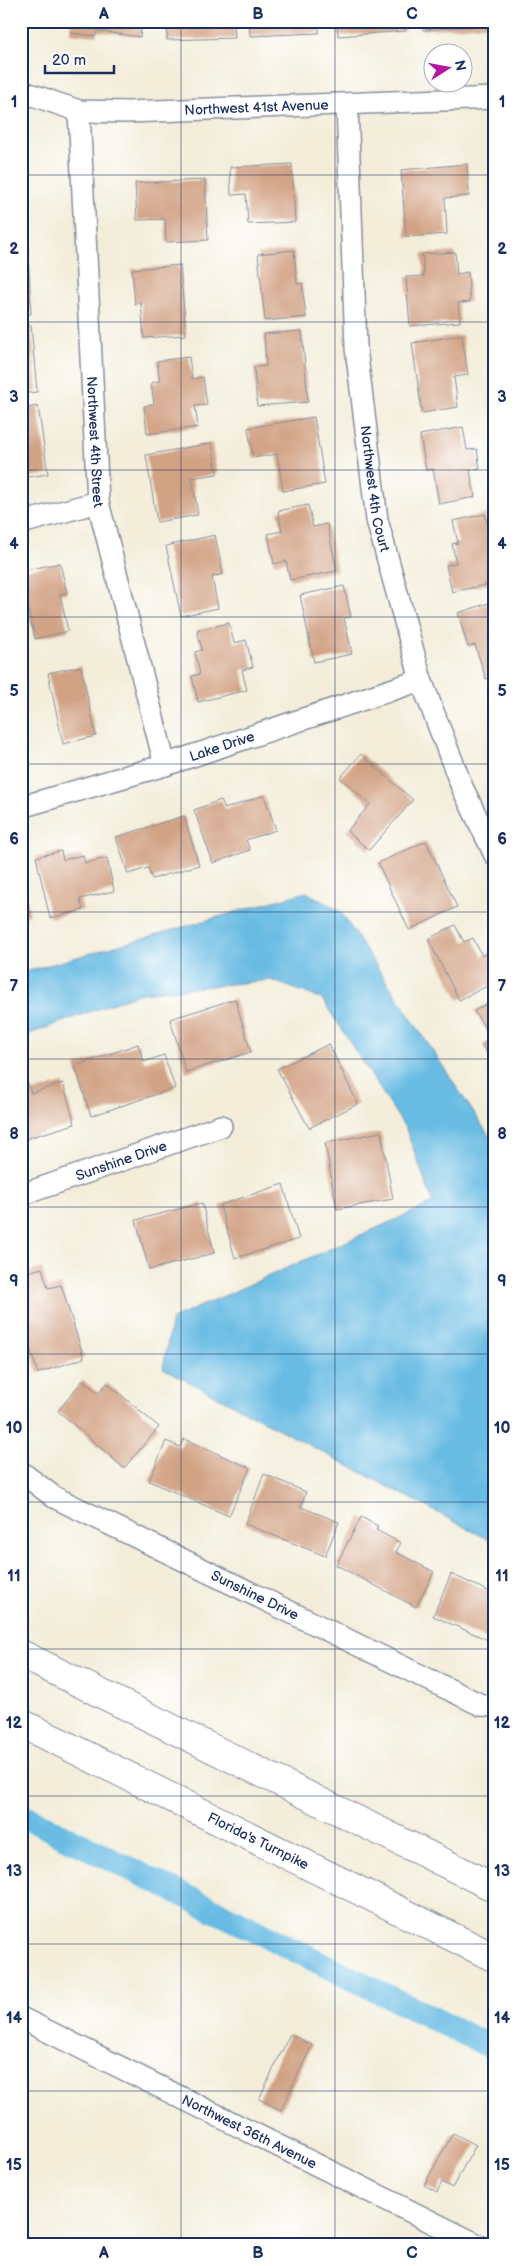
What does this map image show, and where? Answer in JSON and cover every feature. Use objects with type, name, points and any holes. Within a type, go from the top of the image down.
[{"type":"highway","points":[[21,1654],[495,1888]]},
{"type":"highway","name":"Florida's Turnpike","points":[[21,1723],[495,1958]]},
{"type":"street","name":"Northwest 41st Avenue","points":[[21,91],[79,111],[128,112],[495,98]]},
{"type":"street","name":"Northwest 4th Court","points":[[348,104],[356,348],[376,510],[421,680],[462,787],[495,855]]},
{"type":"street","name":"Northwest 4th Street","points":[[79,111],[98,502],[164,765]]},
{"type":"street","points":[[21,523],[98,502]]},
{"type":"street","name":"Lake Drive","points":[[21,807],[164,765],[421,680]]},
{"type":"street","name":"Sunshine Drive","points":[[21,1195],[222,1126]]},
{"type":"street","name":"Sunshine Drive","points":[[21,1472],[54,1497],[481,1705],[495,1706]]},
{"type":"street","name":"Northwest 36th Avenue","points":[[21,2018],[478,2245]]},
{"type":"water","points":[[306,892],[340,911],[495,1145],[495,1543],[163,1368],[172,1319],[433,1203],[406,1129],[322,999],[271,980],[141,993],[21,1037],[21,973]]},
{"type":"building","points":[[71,21],[142,21],[140,37],[97,31],[96,36],[70,33]]},
{"type":"building","points":[[167,21],[234,21],[235,38],[167,40]]},
{"type":"building","points":[[249,21],[319,21],[319,33],[250,36]]},
{"type":"building","points":[[337,21],[405,21],[405,31],[338,36]]},
{"type":"building","points":[[422,21],[492,21],[492,25],[423,30]]},
{"type":"building","points":[[292,164],[295,222],[248,224],[246,194],[231,195],[230,167]]},
{"type":"building","points":[[467,164],[469,196],[445,198],[447,234],[406,237],[401,170]]},
{"type":"building","points":[[205,180],[208,240],[166,242],[165,219],[137,220],[135,183]]},
{"type":"building","points":[[28,246],[31,314],[21,314],[21,247]]},
{"type":"building","points":[[294,250],[297,284],[302,283],[306,317],[265,321],[258,254]]},
{"type":"building","points":[[455,252],[457,274],[468,272],[470,302],[458,303],[460,322],[410,326],[406,277],[424,276],[422,254]]},
{"type":"building","points":[[180,265],[186,335],[144,338],[141,303],[135,304],[132,269]]},
{"type":"building","points":[[31,325],[37,392],[21,394],[21,326]]},
{"type":"building","points":[[302,331],[308,402],[257,406],[254,367],[266,366],[264,334]]},
{"type":"building","points":[[462,335],[468,375],[454,377],[458,407],[422,413],[412,343]]},
{"type":"building","points":[[189,357],[192,379],[203,377],[207,405],[195,406],[198,427],[147,434],[144,406],[154,404],[151,383],[160,381],[157,361]]},
{"type":"building","points":[[38,406],[48,474],[21,478],[21,409]]},
{"type":"building","points":[[314,417],[325,484],[283,491],[277,454],[253,458],[248,428]]},
{"type":"building","points":[[463,427],[467,450],[477,449],[480,469],[470,470],[475,497],[439,504],[433,469],[426,470],[420,435]]},
{"type":"building","points":[[212,443],[217,474],[192,478],[198,515],[157,522],[146,455]]},
{"type":"building","points":[[308,505],[313,527],[327,524],[337,571],[290,580],[286,561],[274,564],[268,534],[282,531],[278,511]]},
{"type":"building","points":[[485,514],[490,534],[495,533],[495,583],[452,592],[446,565],[456,563],[452,544],[458,543],[453,521]]},
{"type":"building","points":[[215,535],[223,574],[212,577],[218,608],[181,616],[166,546]]},
{"type":"building","points":[[60,563],[67,593],[60,594],[68,631],[35,639],[28,610],[21,612],[21,588],[23,588],[21,571]]},
{"type":"building","points":[[344,586],[351,617],[344,618],[352,654],[314,662],[300,595]]},
{"type":"building","points":[[495,601],[495,676],[486,679],[475,645],[468,647],[458,613]]},
{"type":"building","points":[[229,623],[234,643],[246,640],[253,667],[242,670],[247,690],[198,702],[192,676],[200,674],[195,652],[202,650],[197,630]]},
{"type":"building","points":[[81,666],[96,736],[63,744],[48,673]]},
{"type":"building","points":[[361,754],[413,800],[369,850],[347,831],[370,804],[340,778]]},
{"type":"building","points":[[264,795],[276,830],[246,840],[250,850],[213,863],[194,810],[221,800],[225,809]]},
{"type":"building","points":[[184,816],[199,865],[152,879],[148,868],[128,874],[116,837]]},
{"type":"building","points":[[426,841],[457,907],[409,930],[378,863]]},
{"type":"building","points":[[61,851],[63,860],[83,855],[85,863],[107,858],[114,891],[80,899],[83,910],[50,918],[36,857]]},
{"type":"building","points":[[21,868],[30,915],[21,917]]},
{"type":"building","points":[[455,925],[464,942],[473,938],[482,956],[490,952],[495,961],[495,982],[459,1000],[428,939]]},
{"type":"building","points":[[235,999],[251,1052],[186,1072],[170,1019]]},
{"type":"building","points":[[495,999],[495,1066],[482,1045],[492,1039],[474,1011]]},
{"type":"building","points":[[138,1044],[144,1062],[164,1055],[175,1088],[91,1116],[75,1066]]},
{"type":"building","points":[[329,1044],[358,1104],[309,1128],[277,1069]]},
{"type":"building","points":[[28,1083],[31,1093],[63,1083],[75,1124],[21,1140],[21,1085]]},
{"type":"building","points":[[381,1132],[393,1199],[337,1209],[325,1143]]},
{"type":"building","points":[[283,1184],[299,1239],[235,1258],[220,1205]]},
{"type":"building","points":[[202,1203],[214,1253],[149,1270],[136,1220]]},
{"type":"building","points":[[42,1268],[48,1288],[61,1285],[84,1358],[38,1373],[21,1322],[21,1274]]},
{"type":"building","points":[[83,1380],[98,1393],[107,1383],[159,1427],[124,1468],[58,1411]]},
{"type":"building","points":[[184,1439],[250,1468],[229,1516],[149,1481],[166,1441],[180,1447]]},
{"type":"building","points":[[264,1474],[306,1492],[301,1507],[339,1522],[325,1556],[245,1524]]},
{"type":"building","points":[[361,1517],[378,1526],[376,1530],[401,1543],[396,1552],[434,1572],[416,1607],[336,1565]]},
{"type":"building","points":[[451,1574],[490,1592],[495,1582],[495,1643],[433,1616]]},
{"type":"building","points":[[290,2034],[312,2045],[281,2110],[259,2099]]},
{"type":"building","points":[[453,2133],[476,2145],[452,2188],[442,2182],[437,2192],[424,2185]]},
{"type":"waterway","points":[[21,1815],[495,2049]]}]
